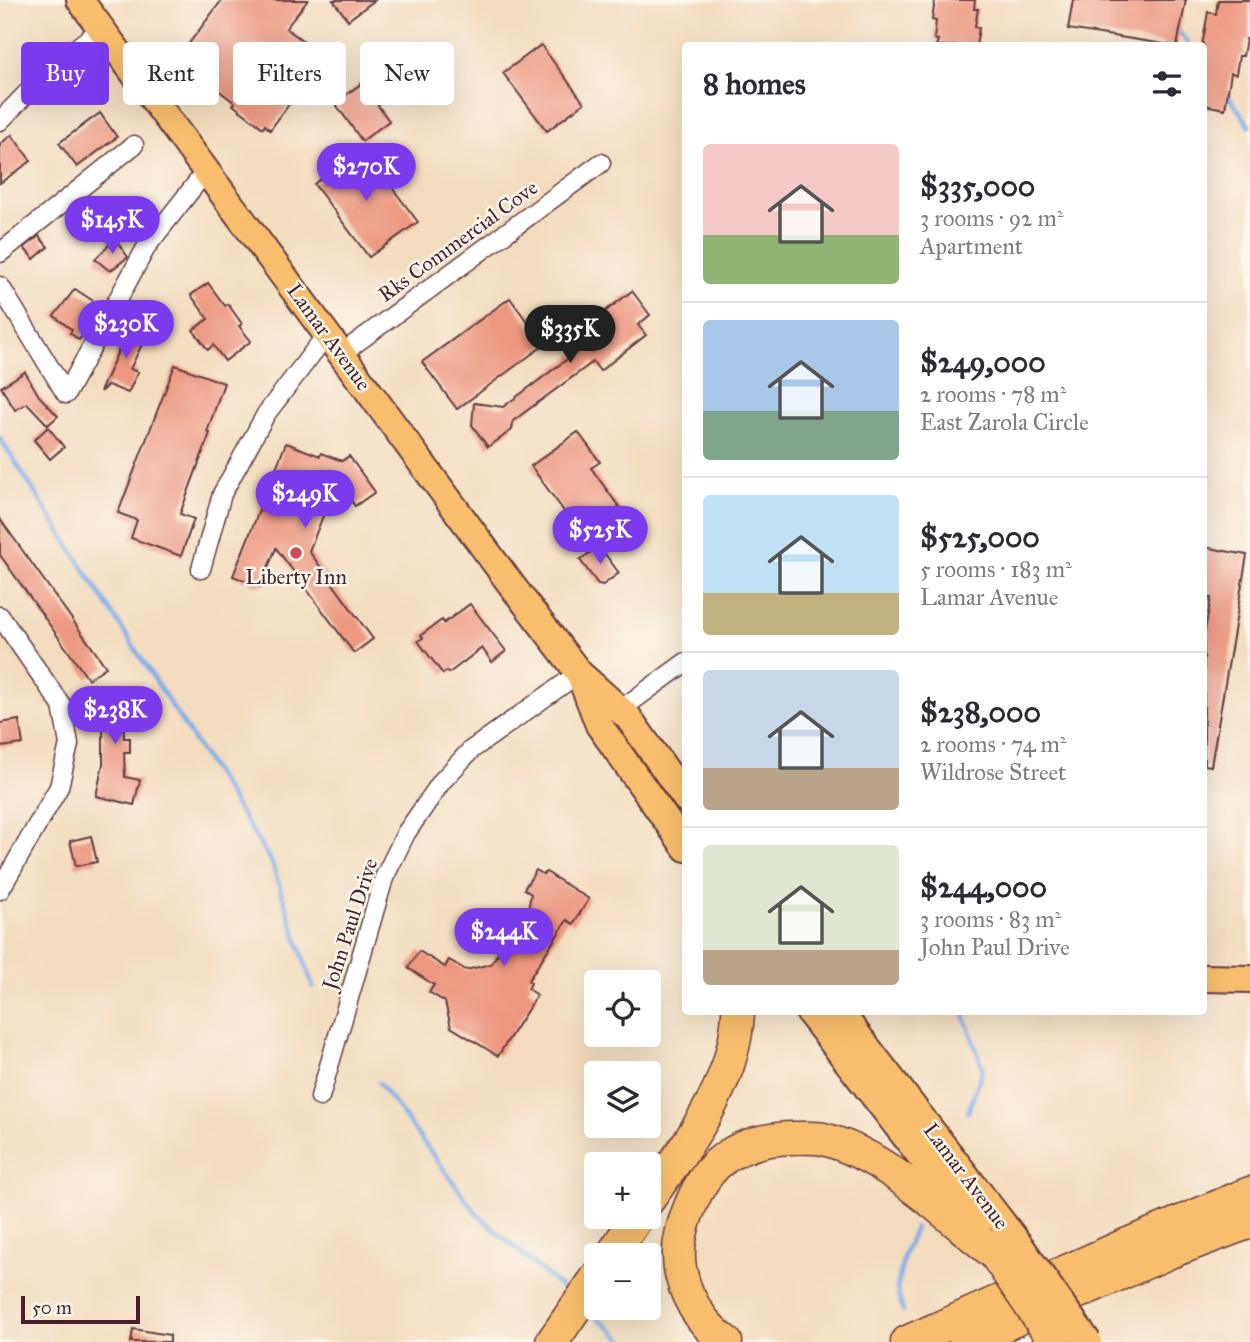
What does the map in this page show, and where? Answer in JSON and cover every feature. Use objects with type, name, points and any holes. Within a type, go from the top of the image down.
[{"type":"highway","points":[[661,1181],[716,1097],[733,1055],[738,1015]]},
{"type":"highway","points":[[726,1342],[704,1320],[690,1300],[679,1254],[680,1236],[694,1198],[705,1178],[717,1164],[737,1150],[757,1142],[778,1138],[819,1138],[852,1150],[893,1173],[1008,1250]]},
{"type":"highway","points":[[907,1342],[1250,1193]]},
{"type":"highway","points":[[965,1342],[1170,1252],[1250,1222]]},
{"type":"highway","name":"Lamar Avenue","points":[[1008,1250],[1055,1342]]},
{"type":"highway","points":[[552,1342],[584,1296]]},
{"type":"main road","name":"Lamar Avenue","points":[[80,0],[579,673],[628,717],[682,793]]},
{"type":"main road","name":"Lamar Avenue","points":[[579,673],[599,725],[682,842]]},
{"type":"main road","points":[[1207,978],[1250,979]]},
{"type":"main road","name":"Lamar Avenue","points":[[812,1015],[1088,1342]]},
{"type":"main road","name":"Lamar Avenue","points":[[849,1018],[1008,1250]]},
{"type":"street","points":[[0,121],[53,66],[101,29]]},
{"type":"street","points":[[0,253],[134,145]]},
{"type":"street","name":"Rks Commercial Cove","points":[[201,569],[222,494],[266,414],[334,344],[601,163]]},
{"type":"street","points":[[0,286],[66,394],[147,246],[206,171]]},
{"type":"street","points":[[0,616],[62,706],[69,744],[59,787],[6,864],[0,890]]},
{"type":"street","points":[[620,710],[682,665]]},
{"type":"street","name":"John Paul Drive","points":[[320,1097],[384,878],[406,833],[442,781],[471,750],[579,673]]},
{"type":"building","points":[[222,0],[308,0],[286,28],[304,42],[233,42],[233,101],[219,91],[219,42],[190,42]]},
{"type":"building","points":[[333,0],[375,0],[348,20]]},
{"type":"building","points":[[935,0],[975,0],[974,9],[978,9],[975,27],[979,28],[977,42],[937,42],[934,39],[936,21],[932,20]]},
{"type":"building","points":[[1073,0],[1186,0],[1178,42],[1151,42],[1068,29]]},
{"type":"building","points":[[1218,0],[1250,0],[1250,40],[1246,39],[1243,56],[1239,56],[1236,74],[1231,73],[1225,109],[1207,106],[1207,42],[1203,42],[1208,12],[1216,14]]},
{"type":"building","points":[[541,45],[584,103],[547,131],[503,73]]},
{"type":"building","points":[[360,84],[360,105],[378,105],[389,121],[362,141],[336,105],[346,105],[346,95]]},
{"type":"building","points":[[233,105],[289,105],[270,130],[265,125],[263,128]]},
{"type":"building","points":[[100,113],[117,137],[77,167],[59,143]]},
{"type":"building","points":[[12,135],[31,161],[0,183],[0,144]]},
{"type":"building","points":[[362,148],[418,222],[369,257],[314,184]]},
{"type":"building","points":[[39,236],[48,247],[34,259],[24,248]]},
{"type":"building","points":[[115,239],[128,257],[110,271],[95,259]]},
{"type":"building","points":[[208,283],[225,306],[228,304],[242,324],[239,326],[251,341],[225,361],[213,345],[208,350],[193,330],[208,319],[191,295]]},
{"type":"building","points":[[75,289],[101,306],[79,340],[70,333],[72,330],[54,316]]},
{"type":"building","points":[[632,291],[650,315],[638,325],[646,335],[600,371],[593,362],[513,421],[512,430],[488,447],[472,425],[474,403],[503,407],[582,348],[573,336]]},
{"type":"building","points":[[510,298],[544,345],[457,409],[422,362]]},
{"type":"building","points":[[131,322],[148,332],[130,369],[138,372],[128,393],[108,385],[100,392]]},
{"type":"building","points":[[175,365],[224,383],[207,432],[210,433],[180,514],[194,519],[181,556],[131,538],[137,520],[118,513]]},
{"type":"building","points":[[25,372],[39,396],[58,416],[48,425],[27,403],[15,410],[1,387]]},
{"type":"building","points":[[48,427],[64,447],[50,459],[34,440]]},
{"type":"building","points":[[578,432],[600,462],[591,468],[625,515],[587,543],[531,466]]},
{"type":"building","points":[[286,443],[342,461],[349,456],[375,492],[355,506],[337,481],[309,551],[373,639],[354,653],[276,548],[260,587],[233,576]]},
{"type":"building","points":[[0,519],[106,667],[88,679],[0,555]]},
{"type":"building","points":[[599,546],[619,573],[603,585],[598,584],[580,560]]},
{"type":"building","points":[[1207,548],[1247,555],[1211,766],[1207,765],[1207,620],[1211,598],[1207,598]]},
{"type":"building","points":[[470,604],[506,651],[492,662],[482,648],[449,673],[447,671],[443,674],[418,641],[423,638],[421,635],[442,620],[444,623]]},
{"type":"building","points":[[114,686],[115,693],[126,690],[128,695],[135,694],[138,708],[123,712],[124,738],[130,738],[130,752],[124,752],[125,777],[140,780],[134,805],[96,796],[103,764],[103,728],[93,691]]},
{"type":"building","points":[[19,720],[23,744],[0,747],[0,723]]},
{"type":"building","points":[[91,836],[97,862],[76,866],[70,841]]},
{"type":"building","points":[[536,870],[543,874],[546,872],[589,899],[573,924],[567,920],[528,981],[531,983],[528,989],[537,995],[498,1056],[451,1027],[445,1002],[429,992],[434,985],[408,968],[419,951],[445,967],[449,960],[466,970],[491,964],[529,905],[531,894],[524,889]]},
{"type":"building","points":[[133,1329],[170,1335],[170,1342],[131,1342]]},
{"type":"waterway","points":[[1177,29],[1187,42]]},
{"type":"waterway","points":[[1226,93],[1250,126]]},
{"type":"waterway","points":[[0,438],[271,861],[313,987]]},
{"type":"waterway","points":[[964,1015],[983,1068],[968,1112]]},
{"type":"waterway","points":[[379,1083],[478,1215],[560,1287]]},
{"type":"waterway","points":[[903,1312],[897,1289],[904,1254],[915,1228]]},
{"type":"waterway","points":[[600,1320],[626,1342]]},
{"type":"place","name":"Liberty Inn","points":[[296,553]]}]
